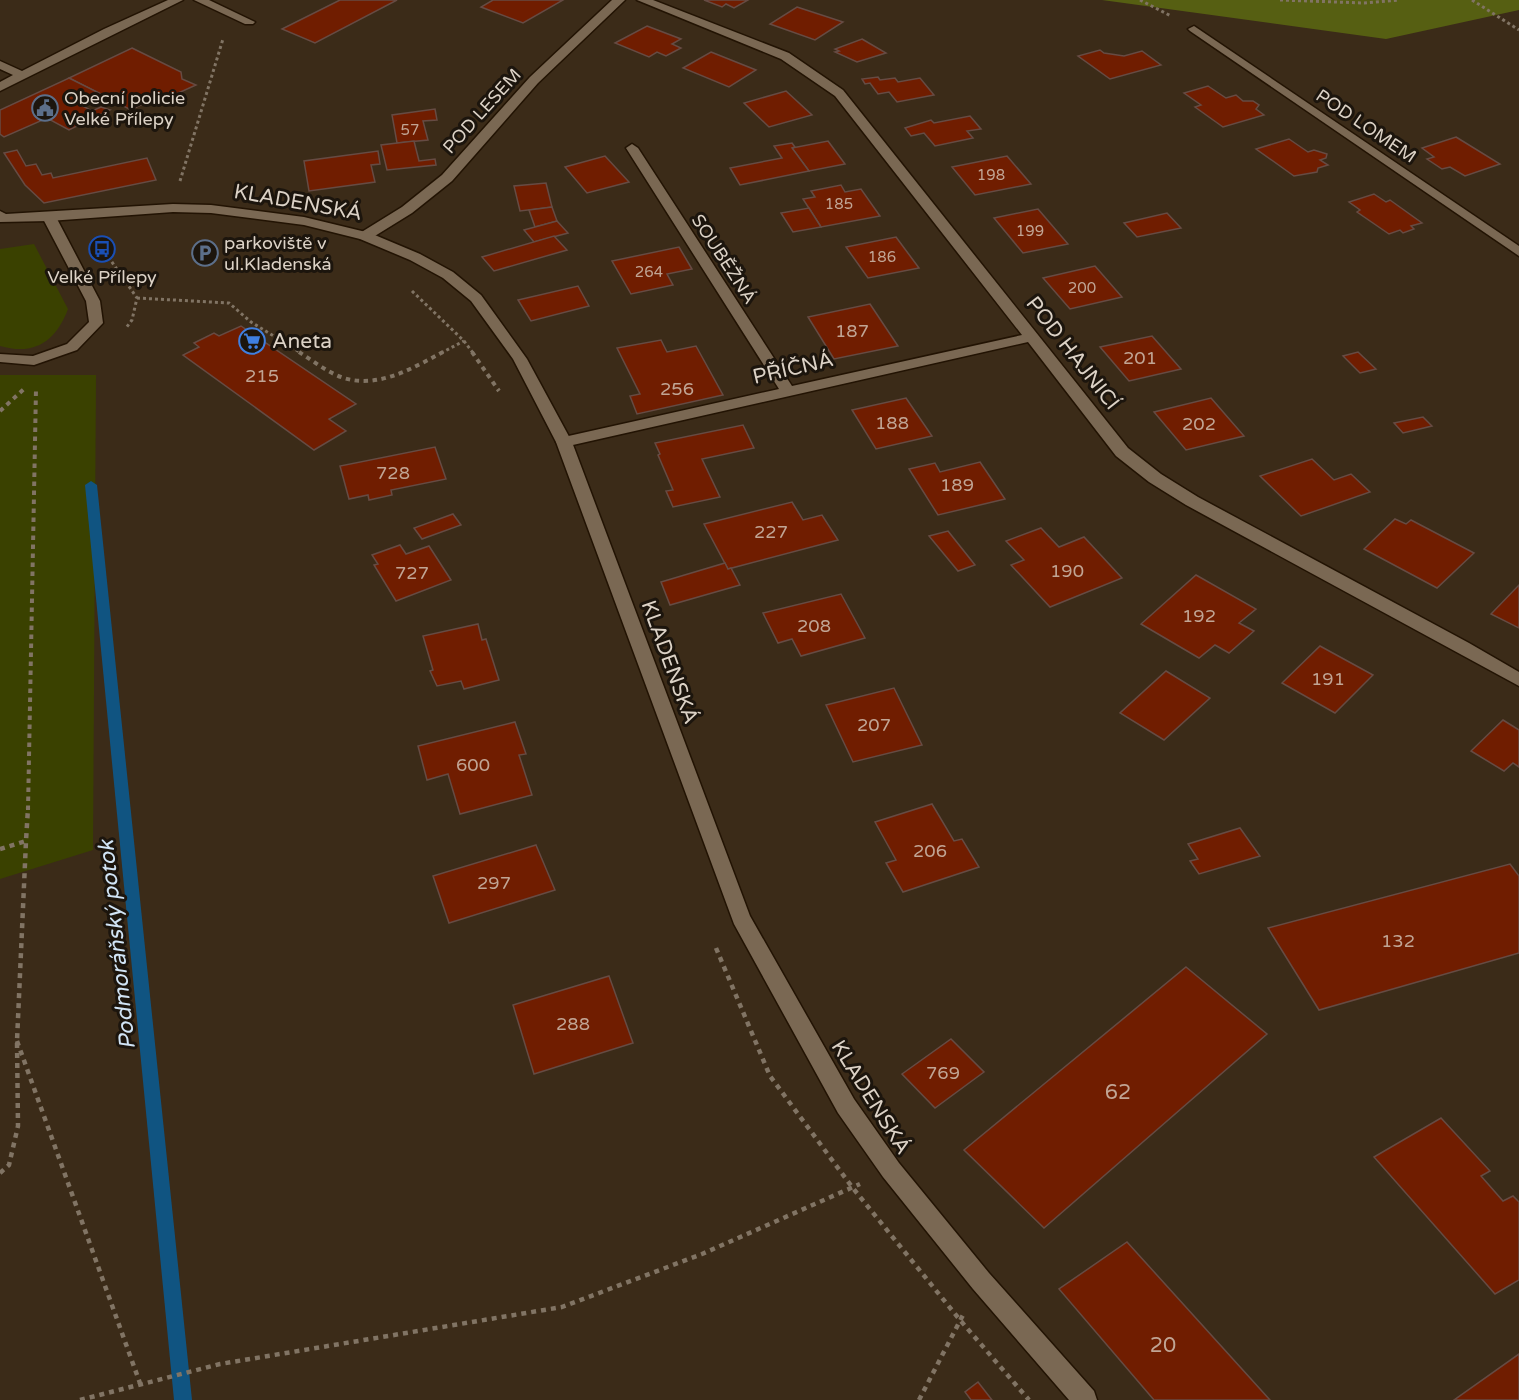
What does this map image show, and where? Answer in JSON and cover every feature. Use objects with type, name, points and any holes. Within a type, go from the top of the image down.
[{"type":"street","points":[[0,87],[108,31],[177,0]]},
{"type":"street","points":[[200,0],[249,22]]},
{"type":"street","name":"POD LESEM","points":[[365,236],[407,210],[447,178],[534,80],[619,0]]},
{"type":"street","name":"POD HAJNICÍ","points":[[643,0],[785,56],[839,93],[1122,452],[1155,478],[1191,501],[1463,647],[1519,680]]},
{"type":"street","name":"POD LOMEM","points":[[1194,29],[1519,252]]},
{"type":"street","points":[[0,65],[22,75]]},
{"type":"street","name":"SOUBĚŽNÁ","points":[[632,148],[787,390]]},
{"type":"street","name":"KLADENSKÁ","points":[[1,218],[173,208],[211,209],[304,221],[365,236],[415,257],[448,275],[476,298],[520,359],[564,442],[741,918],[846,1106],[891,1170],[981,1281],[1085,1400]]},
{"type":"street","points":[[0,358],[33,361],[72,347],[96,323],[93,301],[49,217]]},
{"type":"street","name":"PŘÍČNÁ","points":[[564,442],[787,390],[1032,337]]},
{"type":"path","points":[[1140,0],[1194,29]]},
{"type":"path","points":[[1280,0],[1364,3],[1400,0]]},
{"type":"path","points":[[1472,0],[1519,30]]},
{"type":"path","points":[[173,208],[225,34]]},
{"type":"path","points":[[104,251],[137,298],[132,320],[125,329]]},
{"type":"path","points":[[404,286],[464,341],[504,399]]},
{"type":"path","points":[[137,298],[229,303],[251,322],[336,375],[362,381],[398,376],[464,341]]},
{"type":"path","points":[[0,411],[29,384]]},
{"type":"path","points":[[0,1173],[9,1165],[18,1126],[17,1041],[26,841],[37,385]]},
{"type":"path","points":[[0,849],[26,841]]},
{"type":"path","points":[[17,1041],[141,1386]]},
{"type":"path","points":[[80,1400],[220,1364],[562,1307],[702,1254],[891,1170]]},
{"type":"path","points":[[919,1400],[981,1281]]},
{"type":"green space","points":[[1102,0],[1519,0],[1519,10],[1386,39]]},
{"type":"green space","points":[[34,244],[68,309],[57,330],[43,343],[24,349],[0,346],[0,249]]},
{"type":"green space","points":[[0,375],[96,375],[93,850],[0,879]]},
{"type":"building","points":[[340,0],[397,0],[315,43],[282,29]]},
{"type":"building","points":[[493,0],[563,0],[523,23],[481,7]]},
{"type":"building","points":[[704,0],[748,0],[734,8],[726,4],[722,7]]},
{"type":"building","points":[[797,7],[843,22],[815,40],[770,24]]},
{"type":"building","points":[[647,26],[681,39],[672,44],[681,48],[666,56],[657,52],[649,57],[615,43]]},
{"type":"building","points":[[862,39],[886,53],[857,62],[835,52],[839,51],[835,49]]},
{"type":"building","points":[[132,48],[181,72],[182,79],[196,85],[163,100],[157,97],[131,110],[69,78]]},
{"type":"building","points":[[1100,50],[1104,53],[1124,56],[1142,51],[1161,65],[1110,79],[1078,56]]},
{"type":"building","points":[[711,52],[756,70],[729,87],[683,68]]},
{"type":"building","points":[[878,77],[880,80],[895,78],[898,82],[920,78],[934,95],[897,102],[889,92],[878,94],[870,83],[865,84],[862,79]]},
{"type":"building","name":"Obecní policie Velké Přílepy","points":[[69,78],[99,93],[77,103],[92,111],[101,107],[110,110],[69,130],[47,118],[4,137],[0,134],[0,110]]},
{"type":"building","points":[[1208,86],[1226,98],[1236,95],[1243,101],[1253,101],[1259,105],[1256,109],[1264,115],[1223,127],[1195,107],[1201,105],[1184,93]]},
{"type":"building","points":[[786,91],[812,115],[769,127],[744,103]]},
{"type":"building","points":[[435,109],[437,120],[423,121],[428,140],[397,143],[392,115]]},
{"type":"building","points":[[970,116],[981,129],[967,131],[973,138],[935,146],[924,133],[911,136],[905,128],[931,120],[934,123]]},
{"type":"building","points":[[1456,137],[1500,164],[1465,176],[1450,167],[1442,169],[1427,159],[1434,157],[1422,148]]},
{"type":"building","points":[[1289,139],[1308,152],[1314,150],[1327,154],[1326,158],[1320,160],[1328,165],[1318,168],[1317,172],[1294,176],[1256,149]]},
{"type":"building","points":[[414,141],[419,161],[435,159],[436,165],[387,170],[381,145]]},
{"type":"building","points":[[828,141],[845,164],[809,171],[792,148]]},
{"type":"building","points":[[792,143],[795,147],[792,148],[809,171],[740,185],[730,168],[782,158],[774,146]]},
{"type":"building","points":[[17,150],[26,166],[36,164],[42,175],[51,173],[53,178],[147,158],[156,180],[44,203],[25,185],[4,153]]},
{"type":"building","points":[[378,151],[380,164],[371,165],[375,182],[309,191],[304,161]]},
{"type":"building","points":[[605,156],[629,182],[587,193],[565,167]]},
{"type":"building","points":[[1007,156],[1031,184],[975,195],[952,167]]},
{"type":"building","points":[[546,183],[552,207],[520,211],[514,186]]},
{"type":"building","points":[[841,185],[845,192],[861,189],[880,216],[821,227],[803,199],[815,197],[811,191]]},
{"type":"building","points":[[1374,194],[1386,202],[1390,200],[1422,223],[1411,226],[1414,229],[1403,233],[1400,230],[1389,234],[1357,212],[1360,210],[1349,202]]},
{"type":"building","points":[[552,207],[557,221],[535,227],[529,210]]},
{"type":"building","points":[[809,208],[821,227],[793,232],[781,213]]},
{"type":"building","points":[[1038,209],[1068,244],[1023,253],[994,218]]},
{"type":"building","points":[[1167,213],[1181,228],[1137,237],[1124,223]]},
{"type":"building","points":[[557,221],[568,233],[534,242],[524,230]]},
{"type":"building","points":[[554,236],[567,250],[494,271],[482,257]]},
{"type":"building","points":[[896,237],[919,268],[868,278],[846,247]]},
{"type":"building","points":[[679,247],[692,269],[667,274],[673,285],[631,294],[612,261]]},
{"type":"building","points":[[1095,266],[1122,297],[1070,309],[1043,278]]},
{"type":"building","points":[[578,286],[589,306],[531,321],[518,300]]},
{"type":"building","points":[[870,304],[898,346],[834,359],[808,317]]},
{"type":"building","points":[[241,326],[356,404],[329,419],[346,431],[314,450],[183,355],[199,347],[194,343],[214,333],[219,336]]},
{"type":"building","points":[[1152,336],[1181,369],[1129,381],[1100,347]]},
{"type":"building","points":[[661,340],[667,352],[696,346],[723,395],[637,414],[630,396],[640,394],[617,348]]},
{"type":"building","points":[[1358,352],[1376,369],[1360,373],[1343,356]]},
{"type":"building","points":[[906,398],[932,436],[876,449],[852,410]]},
{"type":"building","points":[[1211,398],[1244,436],[1186,450],[1154,412]]},
{"type":"building","points":[[1423,417],[1432,426],[1403,433],[1394,423]]},
{"type":"building","points":[[743,425],[754,448],[702,459],[720,497],[673,507],[666,491],[673,490],[655,443]]},
{"type":"building","points":[[435,447],[446,479],[391,490],[392,495],[369,500],[368,495],[349,499],[340,466]]},
{"type":"building","points":[[1312,459],[1334,480],[1351,474],[1370,492],[1301,516],[1260,476]]},
{"type":"building","points":[[980,462],[1005,499],[938,515],[909,469],[935,463],[940,472]]},
{"type":"building","points":[[792,502],[803,520],[822,515],[838,540],[728,569],[704,524]]},
{"type":"building","points":[[453,514],[461,525],[422,539],[414,528]]},
{"type":"building","points":[[1395,519],[1406,524],[1411,520],[1474,553],[1437,588],[1364,549]]},
{"type":"building","points":[[1041,528],[1059,547],[1084,537],[1122,578],[1050,607],[1011,565],[1024,560],[1006,541]]},
{"type":"building","points":[[948,531],[975,565],[958,571],[929,536]]},
{"type":"building","points":[[400,545],[406,554],[429,546],[451,580],[396,601],[374,565],[378,564],[372,555]]},
{"type":"building","points":[[725,563],[728,569],[731,568],[740,585],[670,605],[661,582]]},
{"type":"building","points":[[1196,575],[1256,609],[1239,623],[1254,631],[1229,653],[1215,645],[1199,658],[1141,624]]},
{"type":"building","points":[[1519,585],[1519,628],[1491,614]]},
{"type":"building","points":[[841,594],[865,638],[801,656],[792,639],[778,643],[763,613]]},
{"type":"building","points":[[478,624],[482,640],[486,639],[499,680],[464,689],[461,681],[437,686],[430,671],[433,670],[423,636]]},
{"type":"building","points":[[1320,646],[1373,675],[1335,713],[1282,683]]},
{"type":"building","points":[[1166,671],[1210,698],[1164,740],[1120,713]]},
{"type":"building","points":[[894,688],[922,745],[853,762],[826,705]]},
{"type":"building","points":[[1503,720],[1519,730],[1519,767],[1513,763],[1504,771],[1471,751]]},
{"type":"building","points":[[515,722],[526,754],[519,755],[532,795],[460,814],[448,774],[427,780],[418,746]]},
{"type":"building","points":[[932,804],[954,841],[962,839],[979,867],[903,892],[886,863],[896,860],[875,822]]},
{"type":"building","points":[[1240,828],[1260,856],[1199,874],[1190,861],[1198,859],[1188,844]]},
{"type":"building","points":[[536,845],[555,890],[449,923],[433,876]]},
{"type":"building","points":[[1510,864],[1519,876],[1519,953],[1319,1010],[1268,928]]},
{"type":"building","points":[[1186,967],[1267,1034],[1044,1228],[964,1150]]},
{"type":"building","points":[[609,976],[633,1043],[534,1074],[513,1005]]},
{"type":"building","points":[[951,1039],[984,1072],[935,1108],[902,1074]]},
{"type":"building","points":[[1441,1118],[1490,1171],[1481,1176],[1503,1201],[1513,1196],[1519,1202],[1519,1280],[1495,1294],[1374,1157]]},
{"type":"building","points":[[1127,1242],[1270,1400],[1154,1400],[1059,1289]]},
{"type":"building","points":[[1519,1354],[1519,1400],[1454,1400]]},
{"type":"building","points":[[978,1382],[992,1400],[971,1400],[965,1392]]},
{"type":"waterway","name":"Podmoráňský potok","points":[[91,485],[183,1400]]},
{"type":"place","name":"Obecní policie Velké Přílepy","points":[[45,108]]},
{"type":"place","name":"Velké Přílepy","points":[[102,249]]},
{"type":"place","name":"parkoviště v ul.Kladenská","points":[[205,253]]},
{"type":"place","name":"Aneta","points":[[252,341]]}]
